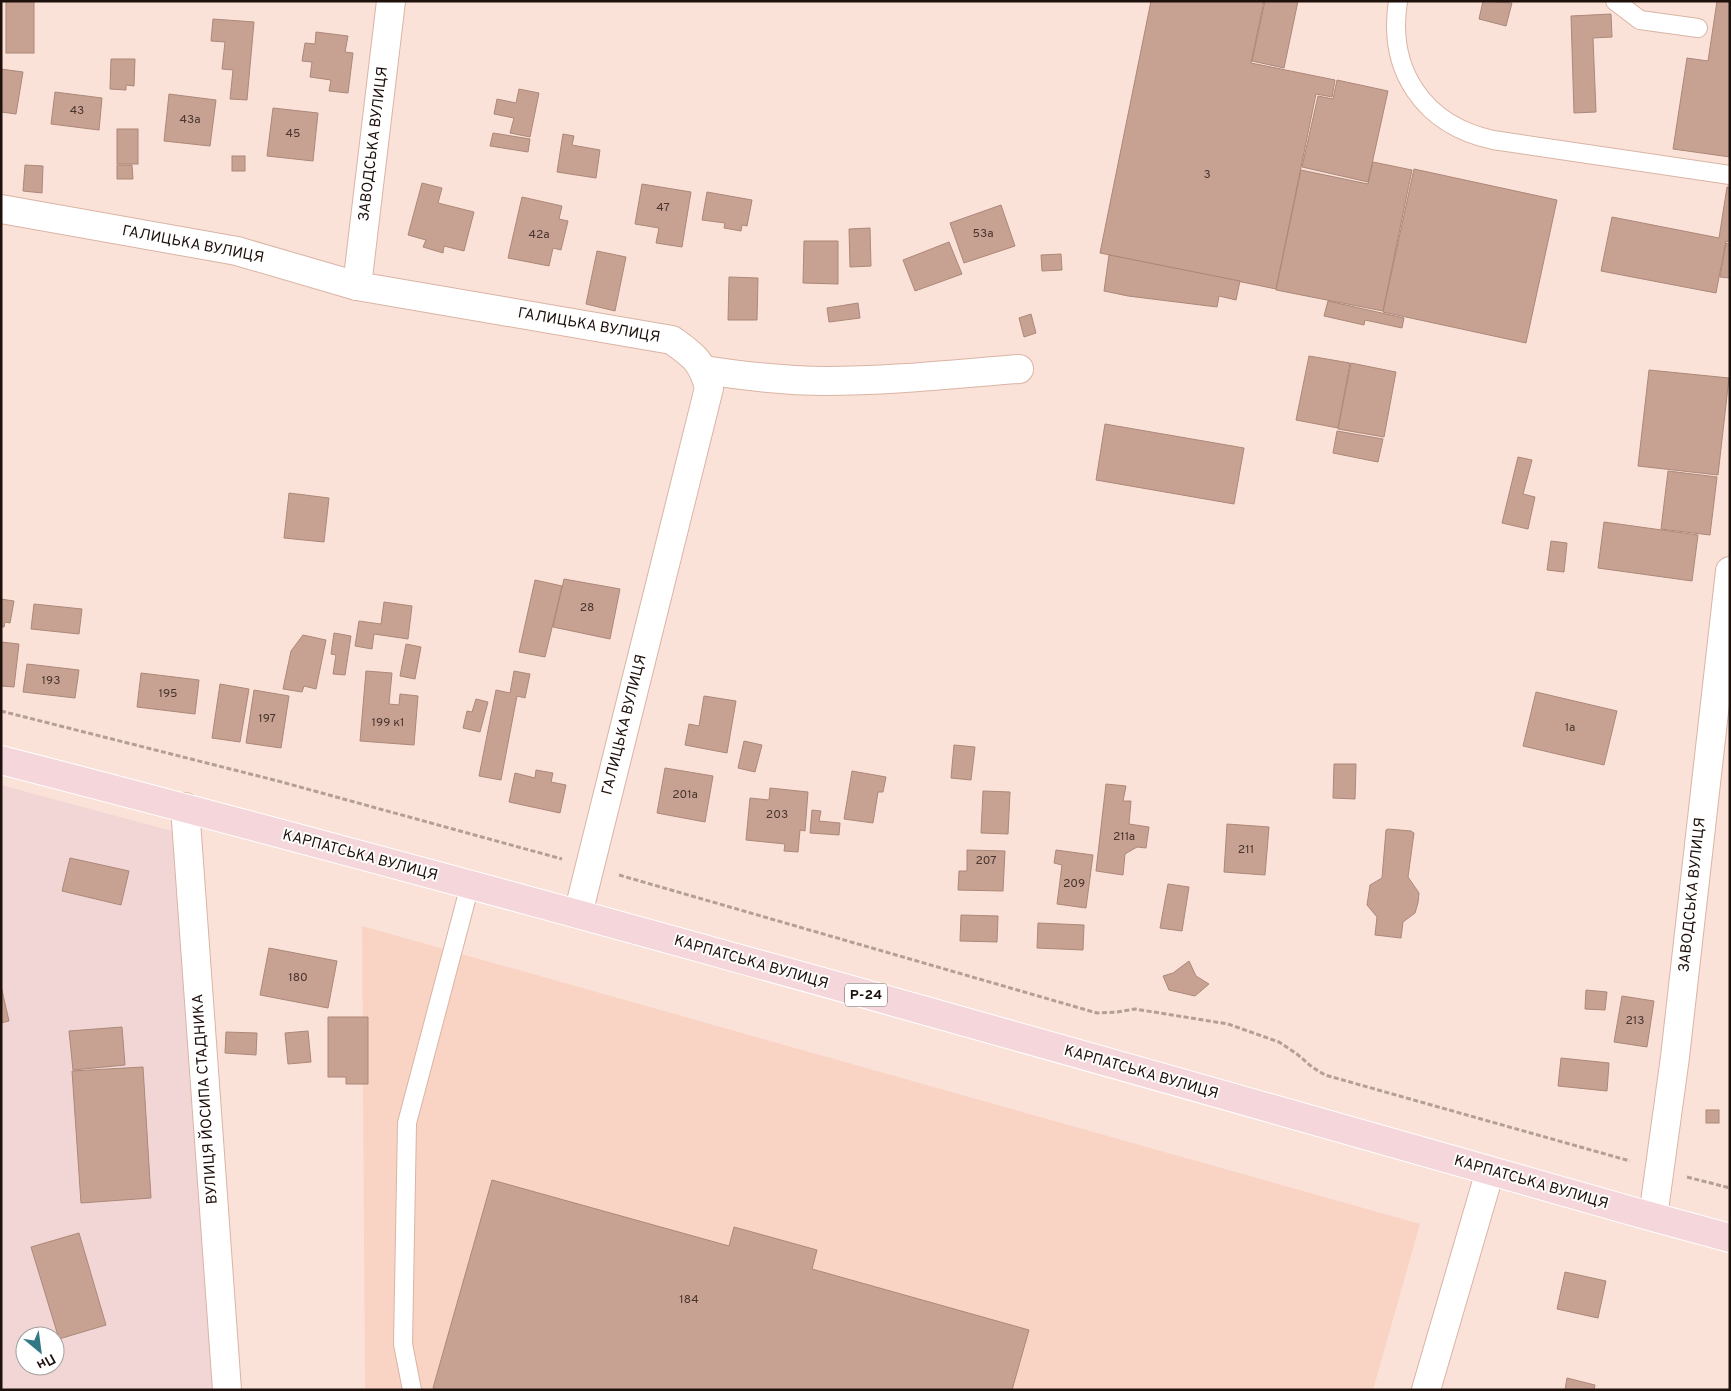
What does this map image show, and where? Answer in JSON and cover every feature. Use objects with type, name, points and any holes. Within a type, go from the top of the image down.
[{"type":"main road","name":"КАРПАТСЬКА ВУЛИЦЯ","points":[[1,760],[578,914],[1653,1218],[1730,1238]]},
{"type":"street","name":"ЗАВОДСЬКА ВУЛИЦЯ","points":[[357,286],[391,1]]},
{"type":"street","name":"ГАЛИЦЬКА ВУЛИЦЯ","points":[[1,209],[237,251],[357,286],[672,340],[692,354],[704,370],[709,388],[578,914]]},
{"type":"street","points":[[704,370],[755,378],[825,381],[890,379],[1019,369]]},
{"type":"street","name":"ЗАВОДСЬКА ВУЛИЦЯ","points":[[1653,1218],[1723,697],[1730,571]]},
{"type":"street","name":"ВУЛИЦЯ ЙОСИПА СТАДНИКА","points":[[185,808],[227,1390]]},
{"type":"street","points":[[1426,1390],[1490,1171]]},
{"type":"lane","points":[[1398,1],[1396,40],[1403,69],[1418,95],[1438,116],[1464,132],[1493,140],[1730,175]]},
{"type":"lane","points":[[1615,1],[1640,20],[1698,28]]},
{"type":"lane","points":[[412,1390],[404,1344],[407,1122],[470,885]]},
{"type":"path","points":[[1,711],[287,784],[590,867],[1098,1013],[1135,1009],[1228,1024],[1279,1042],[1325,1075],[1393,1092],[1660,1170],[1730,1188]]},
{"type":"shaded area","points":[[1,785],[183,834],[218,1390],[1,1390]]},
{"type":"shaded area","points":[[362,926],[1420,1224],[1373,1390],[365,1390]]},
{"type":"building","points":[[6,1],[34,1],[34,53],[6,53]]},
{"type":"building","points":[[1151,1],[1264,1],[1251,63],[1335,80],[1332,97],[1316,94],[1276,289],[1100,253]]},
{"type":"building","points":[[1265,1],[1298,1],[1284,68],[1252,61]]},
{"type":"building","points":[[1483,1],[1512,3],[1506,26],[1479,19]]},
{"type":"building","points":[[1717,1],[1730,1],[1730,157],[1673,149],[1687,58],[1708,61]]},
{"type":"building","points":[[1611,14],[1612,37],[1593,38],[1596,112],[1574,113],[1571,16]]},
{"type":"building","points":[[213,19],[254,22],[247,100],[230,99],[233,70],[222,69],[225,42],[211,41]]},
{"type":"building","points":[[316,32],[348,36],[345,52],[353,53],[348,93],[329,91],[331,80],[310,77],[312,62],[302,61],[305,43],[315,44]]},
{"type":"building","points":[[111,59],[135,59],[134,86],[126,85],[126,90],[110,89]]},
{"type":"building","points":[[1,69],[23,72],[16,114],[1,112]]},
{"type":"building","points":[[1337,80],[1388,91],[1368,182],[1302,167],[1318,96],[1333,99]]},
{"type":"building","points":[[519,89],[539,93],[530,137],[510,133],[514,118],[494,114],[497,99],[516,103]]},
{"type":"building","points":[[55,92],[102,98],[99,130],[51,124]]},
{"type":"building","points":[[169,94],[216,100],[210,146],[164,141]]},
{"type":"building","points":[[273,108],[318,113],[313,161],[267,156]]},
{"type":"building","points":[[117,129],[138,129],[138,164],[117,164]]},
{"type":"building","points":[[493,133],[530,139],[528,152],[490,146]]},
{"type":"building","points":[[563,134],[574,136],[572,145],[600,150],[596,178],[557,172]]},
{"type":"building","points":[[232,156],[245,156],[245,171],[232,171]]},
{"type":"building","points":[[1373,162],[1412,170],[1383,311],[1276,290],[1301,170],[1368,184]]},
{"type":"building","points":[[25,165],[43,166],[42,193],[23,191]]},
{"type":"building","points":[[117,165],[132,165],[133,179],[117,179]]},
{"type":"building","points":[[1414,169],[1557,200],[1526,343],[1383,312]]},
{"type":"building","points":[[422,183],[442,188],[438,203],[474,212],[464,251],[444,246],[443,253],[423,247],[426,240],[408,235]]},
{"type":"building","points":[[642,184],[691,192],[682,247],[656,243],[659,228],[635,224]]},
{"type":"building","points":[[1727,187],[1730,187],[1730,242],[1726,241],[1716,293],[1601,271],[1612,217],[1719,238]]},
{"type":"building","points":[[707,192],[752,200],[747,226],[742,225],[741,231],[724,228],[725,223],[702,220]]},
{"type":"building","points":[[522,197],[562,206],[559,219],[568,221],[561,250],[553,248],[549,266],[508,258]]},
{"type":"building","points":[[1001,205],[1015,246],[964,263],[950,223]]},
{"type":"building","points":[[870,228],[871,266],[850,267],[849,229]]},
{"type":"building","points":[[804,241],[838,241],[838,284],[803,283]]},
{"type":"building","points":[[949,242],[962,274],[915,291],[903,260]]},
{"type":"building","points":[[1726,243],[1730,244],[1730,278],[1720,277]]},
{"type":"building","points":[[597,251],[626,257],[615,311],[586,304]]},
{"type":"building","points":[[1061,254],[1062,270],[1042,271],[1041,255]]},
{"type":"building","points":[[1109,255],[1240,281],[1236,300],[1219,296],[1217,307],[1128,296],[1104,291]]},
{"type":"building","points":[[729,277],[758,278],[757,320],[728,320]]},
{"type":"building","points":[[1328,301],[1404,318],[1402,328],[1365,320],[1364,325],[1324,316]]},
{"type":"building","points":[[858,303],[860,318],[829,322],[827,308]]},
{"type":"building","points":[[1031,314],[1036,333],[1024,337],[1019,318]]},
{"type":"building","points":[[1309,356],[1350,363],[1338,428],[1296,420]]},
{"type":"building","points":[[1351,363],[1396,372],[1384,437],[1338,429]]},
{"type":"building","points":[[1649,370],[1729,378],[1718,475],[1638,466]]},
{"type":"building","points":[[1105,424],[1244,448],[1234,504],[1096,480]]},
{"type":"building","points":[[1337,431],[1383,439],[1378,462],[1333,453]]},
{"type":"building","points":[[1518,457],[1532,460],[1523,494],[1535,497],[1528,529],[1502,523]]},
{"type":"building","points":[[1668,471],[1717,477],[1710,535],[1661,529]]},
{"type":"building","points":[[289,493],[329,498],[324,542],[284,538]]},
{"type":"building","points":[[1604,522],[1698,535],[1692,581],[1598,568]]},
{"type":"building","points":[[1551,541],[1567,543],[1564,572],[1547,570]]},
{"type":"building","points":[[564,579],[620,589],[610,639],[553,627]]},
{"type":"building","points":[[535,580],[562,586],[545,657],[519,652]]},
{"type":"building","points":[[1,599],[14,601],[10,623],[5,622],[4,627],[1,627]]},
{"type":"building","points":[[384,602],[412,606],[408,639],[374,634],[372,649],[355,646],[359,621],[381,624]]},
{"type":"building","points":[[34,604],[82,609],[79,634],[31,629]]},
{"type":"building","points":[[334,633],[351,636],[345,675],[333,674],[336,655],[331,654]]},
{"type":"building","points":[[303,635],[326,640],[316,689],[304,686],[302,692],[283,689],[291,651]]},
{"type":"building","points":[[1,642],[19,644],[14,687],[1,686]]},
{"type":"building","points":[[406,644],[421,647],[415,679],[400,676]]},
{"type":"building","points":[[27,664],[79,670],[75,698],[23,692]]},
{"type":"building","points":[[366,671],[392,673],[389,704],[399,705],[400,694],[418,696],[414,745],[360,741]]},
{"type":"building","points":[[514,671],[530,674],[525,698],[517,696],[501,780],[479,776],[496,690],[510,693]]},
{"type":"building","points":[[141,673],[199,680],[195,714],[137,707]]},
{"type":"building","points":[[220,684],[249,689],[240,742],[212,738]]},
{"type":"building","points":[[254,690],[289,696],[281,748],[246,743]]},
{"type":"building","points":[[1536,692],[1617,711],[1604,765],[1523,746]]},
{"type":"building","points":[[704,696],[736,701],[727,753],[685,745],[689,724],[699,726]]},
{"type":"building","points":[[476,699],[488,702],[480,732],[463,728],[467,711],[472,712]]},
{"type":"building","points":[[744,741],[762,745],[755,772],[738,768]]},
{"type":"building","points":[[954,745],[975,747],[971,780],[951,778]]},
{"type":"building","points":[[1334,764],[1356,764],[1355,799],[1333,798]]},
{"type":"building","points":[[665,768],[713,776],[705,822],[657,813]]},
{"type":"building","points":[[536,770],[553,773],[551,782],[566,785],[560,813],[509,802],[515,773],[535,778]]},
{"type":"building","points":[[852,771],[886,777],[883,792],[878,792],[873,823],[844,819]]},
{"type":"building","points":[[1106,784],[1126,786],[1123,801],[1131,801],[1129,824],[1149,827],[1146,848],[1137,847],[1125,854],[1123,875],[1096,871]]},
{"type":"building","points":[[770,788],[808,792],[805,831],[800,830],[798,852],[784,851],[785,844],[746,840],[750,798],[769,800]]},
{"type":"building","points":[[983,791],[1010,792],[1008,834],[981,833]]},
{"type":"building","points":[[812,810],[821,811],[819,821],[840,823],[839,835],[810,833]]},
{"type":"building","points":[[1227,824],[1269,827],[1265,875],[1224,872]]},
{"type":"building","points":[[1386,830],[1411,831],[1414,833],[1408,877],[1419,893],[1418,903],[1415,913],[1403,922],[1401,938],[1375,935],[1377,917],[1367,905],[1370,885],[1382,878]]},
{"type":"building","points":[[967,850],[1005,851],[1003,891],[958,890],[959,871],[967,871]]},
{"type":"building","points":[[1056,850],[1093,855],[1086,908],[1057,904],[1062,865],[1054,863]]},
{"type":"building","points":[[70,858],[129,871],[121,905],[62,891]]},
{"type":"building","points":[[1168,884],[1189,887],[1182,931],[1160,928]]},
{"type":"building","points":[[961,915],[998,916],[997,942],[960,941]]},
{"type":"building","points":[[1038,923],[1084,925],[1083,950],[1037,948]]},
{"type":"building","points":[[269,948],[337,961],[328,1008],[260,995]]},
{"type":"building","points":[[1189,961],[1196,976],[1209,984],[1195,996],[1169,990],[1163,976],[1173,973]]},
{"type":"building","points":[[1,986],[9,1021],[1,1023]]},
{"type":"building","points":[[1586,990],[1607,992],[1605,1010],[1585,1009]]},
{"type":"building","points":[[1622,996],[1654,1001],[1647,1047],[1614,1042]]},
{"type":"building","points":[[328,1017],[368,1017],[368,1084],[346,1084],[346,1077],[328,1077]]},
{"type":"building","points":[[122,1027],[125,1065],[73,1070],[69,1031]]},
{"type":"building","points":[[308,1031],[311,1062],[288,1064],[285,1033]]},
{"type":"building","points":[[226,1032],[257,1033],[256,1055],[225,1053]]},
{"type":"building","points":[[1561,1058],[1609,1063],[1607,1091],[1558,1086]]},
{"type":"building","points":[[143,1067],[151,1198],[81,1203],[72,1071]]},
{"type":"building","points":[[1706,1110],[1719,1110],[1719,1123],[1706,1123]]},
{"type":"building","points":[[492,1180],[729,1246],[734,1227],[817,1250],[812,1269],[1029,1330],[1012,1390],[438,1390],[433,1388]]},
{"type":"building","points":[[79,1233],[106,1325],[65,1337],[65,1326],[55,1326],[31,1247]]},
{"type":"building","points":[[1565,1272],[1606,1281],[1598,1318],[1557,1309]]},
{"type":"building","points":[[1567,1378],[1595,1385],[1594,1390],[1565,1390]]}]
